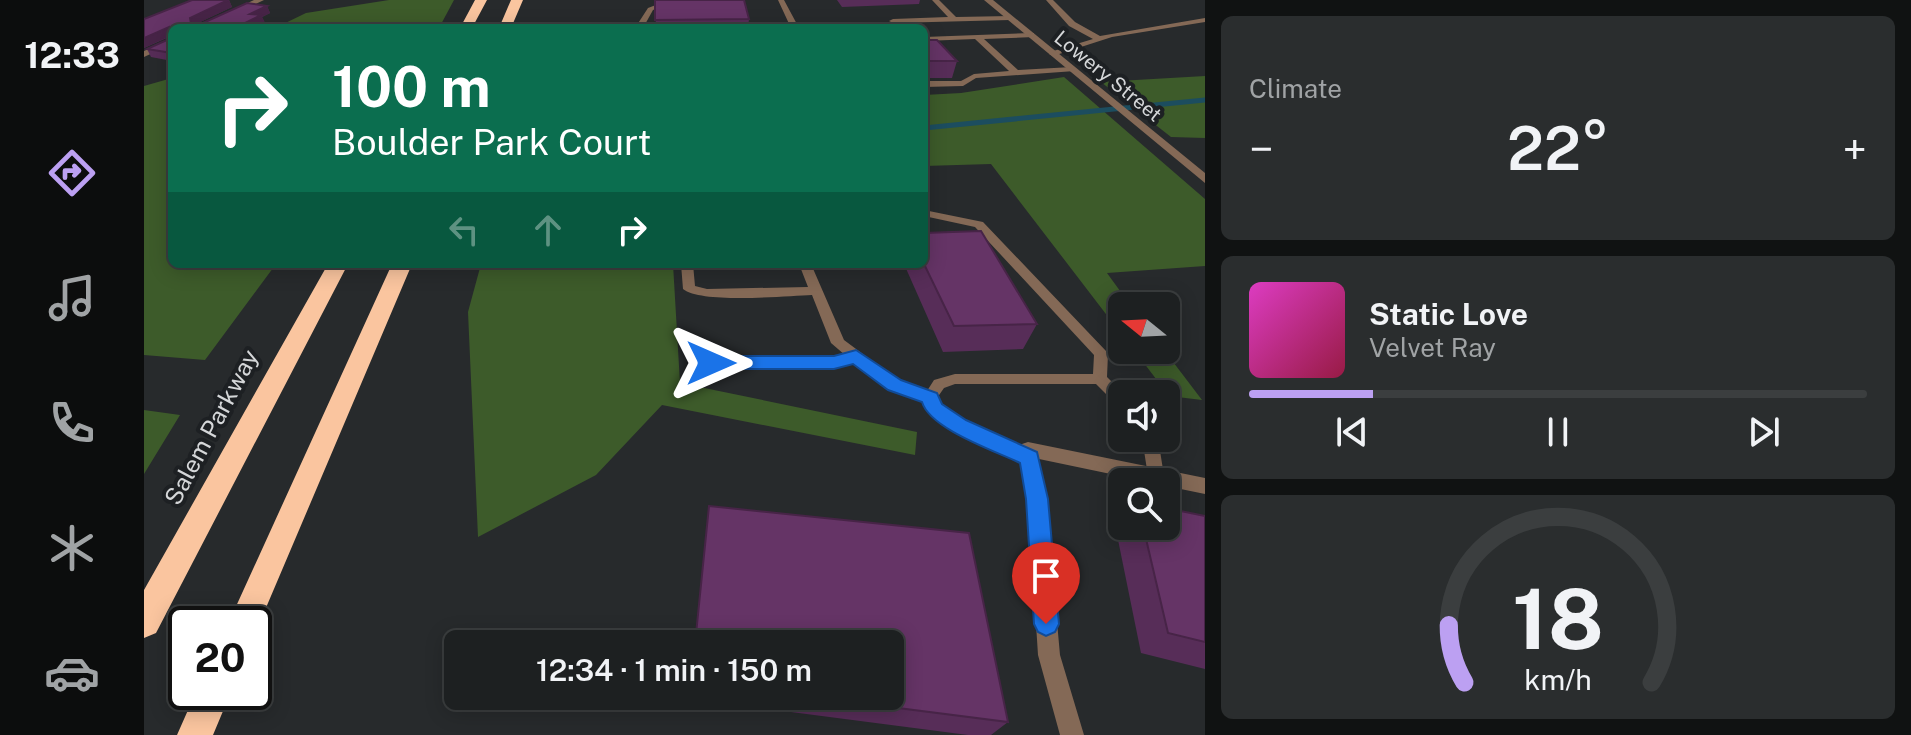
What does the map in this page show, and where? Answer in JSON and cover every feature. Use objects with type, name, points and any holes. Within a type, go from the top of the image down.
[{"type":"highway","points":[[468,24],[481,0]]},
{"type":"highway","points":[[507,24],[517,0]]},
{"type":"highway","name":"Salem Parkway","points":[[144,622],[336,268]]},
{"type":"highway","points":[[252,606],[400,268]]},
{"type":"highway","points":[[195,735],[206,710]]},
{"type":"street","points":[[208,24],[260,0]]},
{"type":"street","name":"Lowery Street","points":[[988,0],[1205,179]]},
{"type":"street","points":[[144,54],[168,43]]},
{"type":"street","points":[[1072,735],[1049,655],[1037,499],[1029,453],[1112,468]]},
{"type":"street","points":[[1180,481],[1205,486]]},
{"type":"lane","points":[[641,24],[650,9],[675,0]]},
{"type":"lane","points":[[781,0],[793,24]]},
{"type":"lane","points":[[935,0],[954,19]]},
{"type":"lane","points":[[1049,0],[1072,24],[1099,39]]},
{"type":"lane","points":[[893,21],[1010,18]]},
{"type":"lane","points":[[1053,54],[1099,39],[1172,23],[1205,20]]},
{"type":"lane","points":[[928,39],[1031,35]]},
{"type":"lane","points":[[978,38],[1016,73]]},
{"type":"lane","points":[[928,84],[963,83],[974,76],[1072,69]]},
{"type":"lane","points":[[1190,167],[1205,166]]},
{"type":"lane","points":[[928,214],[979,224],[1101,354],[1100,379]]},
{"type":"lane","points":[[687,268],[689,289],[707,293],[816,291]]},
{"type":"lane","points":[[807,268],[838,343],[894,385],[930,398]]},
{"type":"lane","points":[[711,363],[834,363],[856,357]]},
{"type":"lane","points":[[930,398],[939,384],[955,379],[1100,379],[1108,387]]},
{"type":"lane","points":[[930,398],[934,409],[959,425],[1029,453]]},
{"type":"green space","points":[[389,0],[454,0],[441,24],[283,24],[306,13]]},
{"type":"green space","points":[[1205,76],[1205,138],[1171,137],[1101,82]]},
{"type":"green space","points":[[1064,77],[1205,199],[1205,266],[1107,273],[1121,292],[1108,292],[1108,317],[991,164],[928,166],[928,95],[961,93]]},
{"type":"green space","points":[[168,79],[168,268],[273,268],[205,360],[144,355],[144,86]]},
{"type":"green space","points":[[480,268],[673,268],[680,383],[917,432],[915,455],[662,405],[596,475],[478,537],[468,312]]},
{"type":"green space","points":[[1145,364],[1175,364],[1202,400],[1180,397],[1180,380],[1157,380]]},
{"type":"green space","points":[[144,410],[180,415],[144,474]]},
{"type":"building","points":[[192,0],[228,0],[190,18],[191,23],[203,23],[247,3],[267,6],[250,14],[261,15],[243,24],[168,24],[168,27],[144,38],[144,19]]},
{"type":"building","points":[[655,0],[744,0],[749,19],[655,20]]},
{"type":"building","points":[[168,39],[168,52],[147,49]]},
{"type":"building","points":[[928,40],[937,40],[957,61],[929,61]]},
{"type":"building","points":[[981,231],[1037,324],[954,326],[926,268],[928,233]]},
{"type":"building","points":[[709,506],[969,533],[1008,722],[904,709],[904,630],[696,630]]},
{"type":"building","points":[[1180,511],[1205,516],[1205,642],[1168,633],[1146,540],[1180,540]]},
{"type":"waterway","points":[[928,128],[1205,100]]},
{"type":"route","points":[[711,363],[834,363],[856,357],[894,385],[930,398],[934,409],[959,425],[1030,458],[1037,499],[1046,624]]}]
